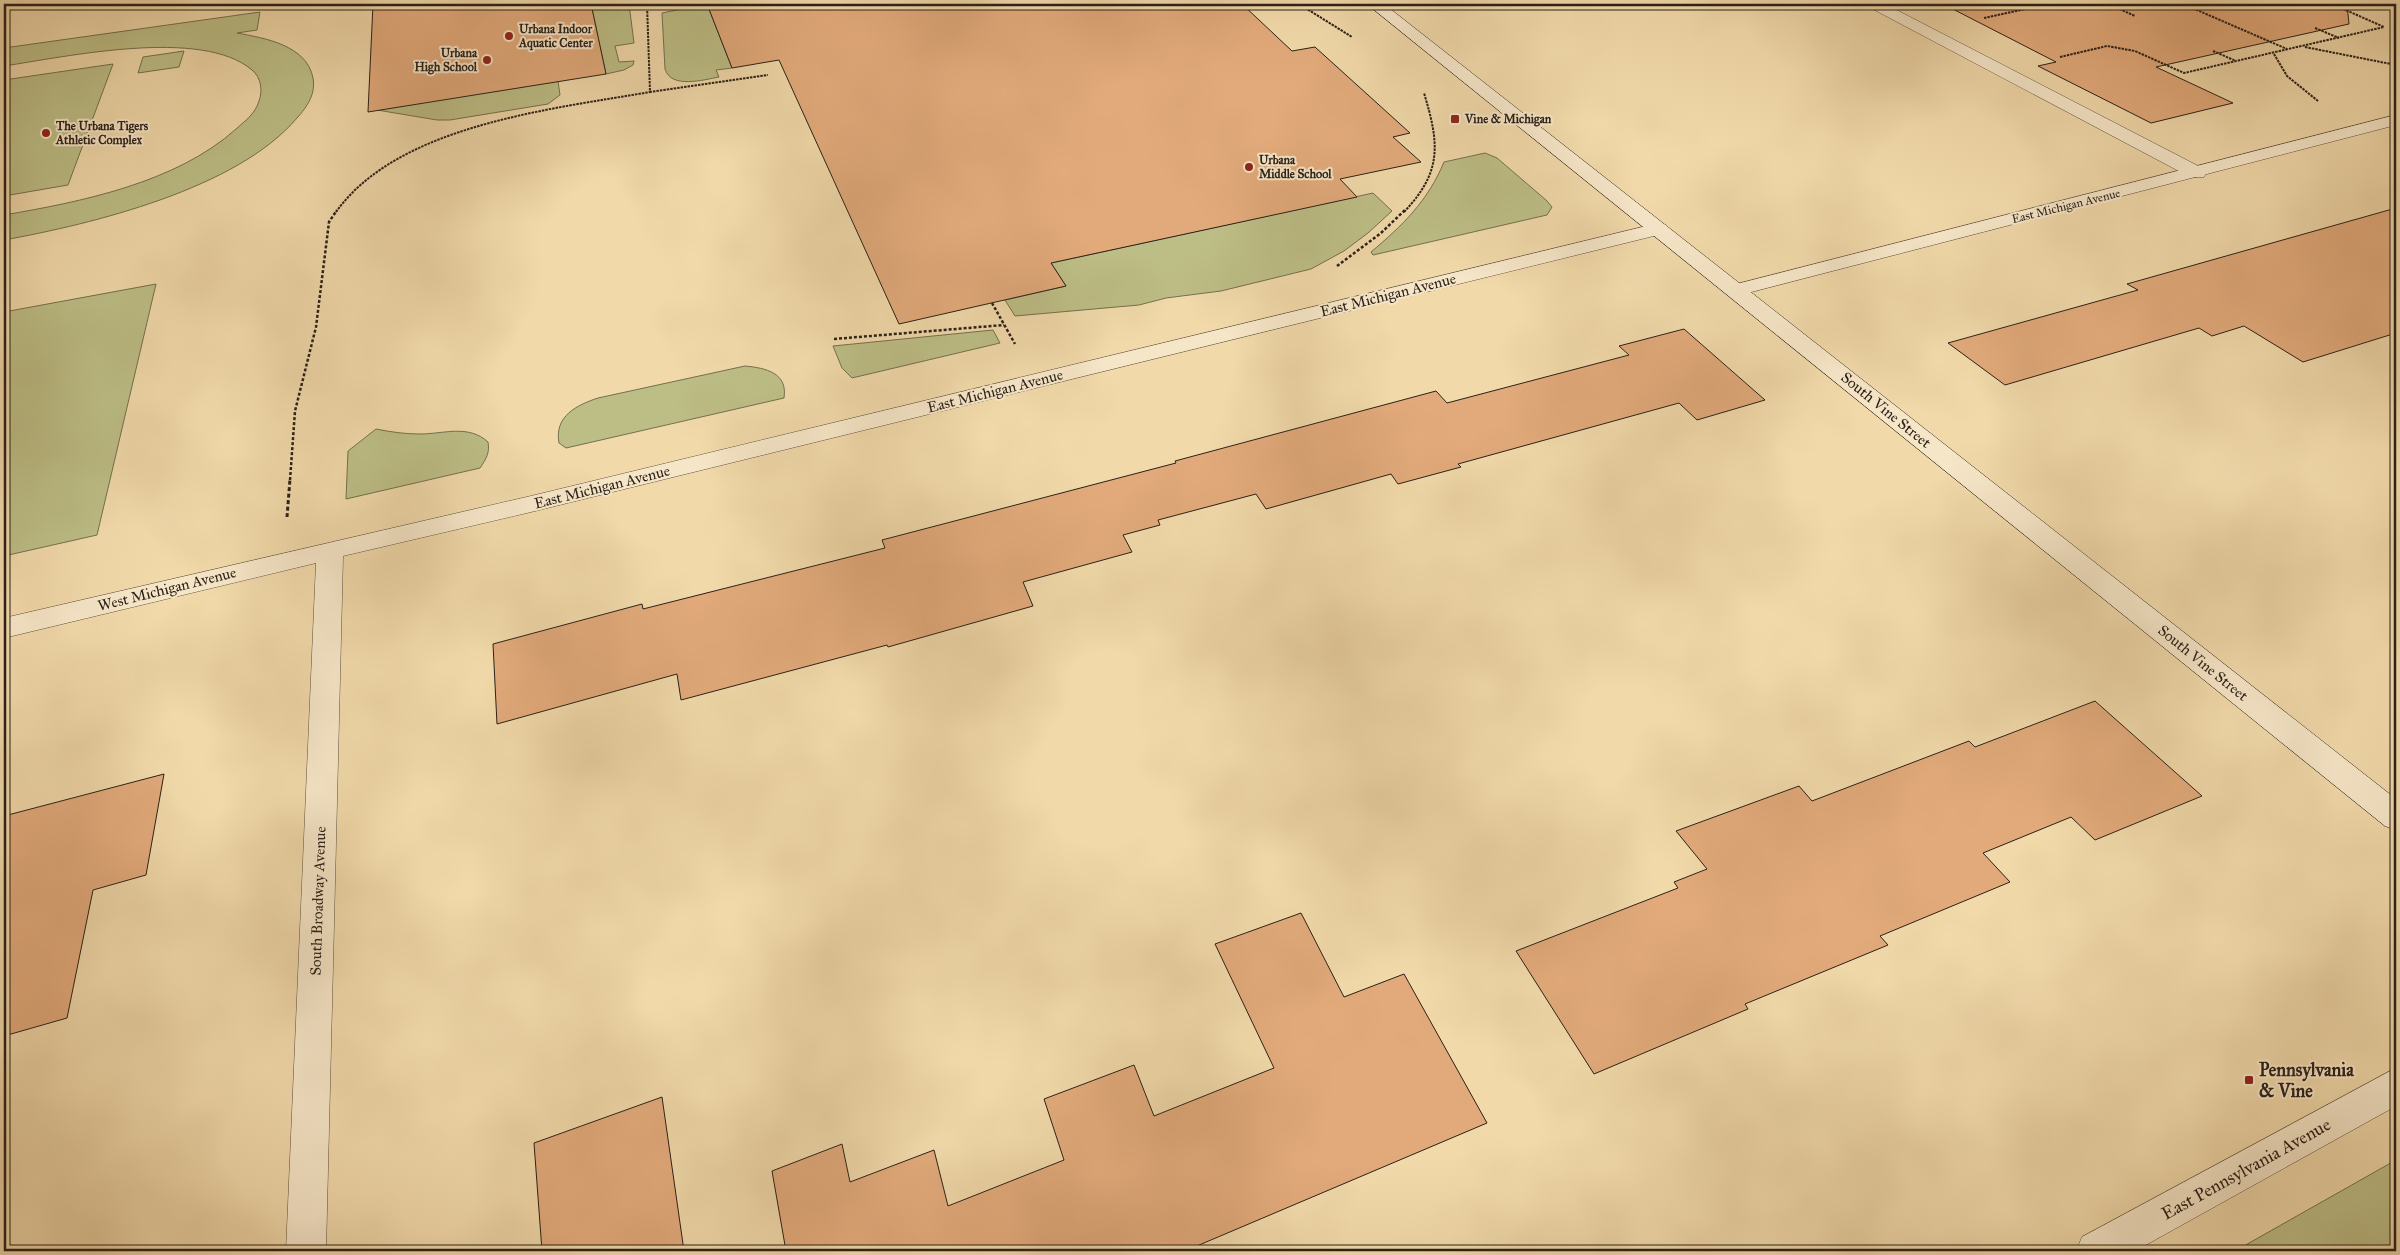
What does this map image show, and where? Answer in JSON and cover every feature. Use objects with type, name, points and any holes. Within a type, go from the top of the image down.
[{"type":"street","name":"South Vine Street","points":[[1375,4],[2396,817]]},
{"type":"street","points":[[1874,4],[2197,172]]},
{"type":"street","name":"East Michigan Avenue","points":[[1736,290],[2396,120]]},
{"type":"street","name":"East Michigan Avenue","points":[[330,550],[531,504],[1659,229]]},
{"type":"street","name":"West Michigan Avenue","points":[[4,628],[330,550]]},
{"type":"street","name":"South Broadway Avenue","points":[[306,1251],[330,550]]},
{"type":"street","name":"East Pennsylvania Avenue","points":[[2096,1251],[2396,1086]]},
{"type":"path","points":[[647,4],[650,92]]},
{"type":"path","points":[[1984,18],[2050,4]]},
{"type":"path","points":[[2108,4],[2135,16]]},
{"type":"path","points":[[2113,6],[2121,4]]},
{"type":"path","points":[[2183,4],[2288,50]]},
{"type":"path","points":[[2052,58],[2107,46],[2135,51],[2184,73],[2384,27],[2332,4]]},
{"type":"path","points":[[2315,28],[2340,38]]},
{"type":"path","points":[[2302,46],[2396,65]]},
{"type":"path","points":[[2213,51],[2237,62]]},
{"type":"path","points":[[2274,53],[2287,76],[2309,96],[2325,106],[2370,127]]},
{"type":"path","points":[[287,517],[295,411],[316,327],[329,222],[349,194],[376,171],[412,151],[477,126],[542,110],[768,75]]},
{"type":"path","points":[[1333,268],[1369,244],[1392,223],[1411,203],[1430,176],[1436,157],[1435,136],[1421,85]]},
{"type":"path","points":[[992,303],[1016,346]]},
{"type":"path","points":[[834,338],[1004,325]]},
{"type":"green space","points":[[591,4],[629,4],[634,43],[615,46],[619,62],[634,61],[633,65],[624,70],[606,74]]},
{"type":"green space","points":[[707,4],[732,68],[716,70],[719,77],[705,80],[688,82],[674,79],[668,75],[665,69],[662,13]]},
{"type":"green space","points":[[260,12],[257,30],[237,33],[271,41],[293,51],[309,67],[314,84],[310,100],[304,109],[271,143],[238,165],[201,184],[161,200],[78,224],[4,240],[4,215],[64,204],[126,187],[156,177],[212,148],[253,113],[259,101],[261,89],[259,80],[252,70],[229,57],[201,50],[168,47],[132,49],[96,52],[4,66],[4,48]]},
{"type":"green space","points":[[184,51],[179,67],[138,73],[143,57]]},
{"type":"green space","name":"The Urbana Tigers Athletic Complex","points":[[113,64],[68,185],[4,196],[4,80]]},
{"type":"green space","points":[[558,81],[560,95],[548,104],[450,120],[437,120],[377,110]]},
{"type":"green space","points":[[1485,153],[1497,158],[1546,200],[1552,207],[1547,215],[1373,255],[1371,252],[1404,222],[1422,201],[1438,176],[1444,162]]},
{"type":"green space","points":[[1373,193],[1392,211],[1368,233],[1344,251],[1311,269],[1221,291],[1166,298],[1139,305],[1015,316],[1005,300],[1066,286],[1051,263]]},
{"type":"green space","points":[[156,284],[97,535],[4,556],[4,312]]},
{"type":"green space","points":[[993,330],[1000,343],[852,378],[842,368],[833,346]]},
{"type":"green space","points":[[745,366],[768,370],[779,377],[783,383],[784,398],[566,448],[559,443],[558,434],[564,419],[582,404],[598,398]]},
{"type":"green space","points":[[376,429],[414,434],[456,431],[472,433],[488,442],[488,453],[480,468],[346,499],[348,451]]},
{"type":"green space","points":[[2396,1160],[2396,1251],[2235,1251]]},
{"type":"building","name":"Urbana High School","points":[[373,4],[591,4],[606,74],[368,112]]},
{"type":"building","name":"Urbana Middle School","points":[[707,4],[1242,4],[1292,51],[1315,47],[1410,133],[1393,137],[1421,162],[1340,179],[1357,197],[1051,263],[1066,286],[899,324],[779,60],[732,68]]},
{"type":"building","points":[[1943,4],[2347,4],[2349,24],[2156,67],[2233,103],[2151,123],[2038,66],[2056,62]]},
{"type":"building","points":[[2396,208],[2396,333],[2303,362],[2244,326],[2212,336],[2199,328],[2005,385],[1948,343],[2138,290],[2127,284]]},
{"type":"building","points":[[1684,329],[1765,400],[1697,420],[1679,403],[1458,464],[1461,467],[1398,484],[1391,474],[1266,509],[1256,494],[1158,520],[1160,525],[1123,535],[1132,552],[1023,582],[1033,606],[888,647],[887,645],[681,700],[677,674],[497,724],[493,644],[642,604],[643,609],[885,548],[882,540],[1176,463],[1175,461],[1436,391],[1447,403],[1629,355],[1619,346]]},
{"type":"building","points":[[2095,701],[2202,796],[2095,840],[2071,817],[1983,853],[2010,882],[1880,936],[1888,945],[1745,1004],[1748,1009],[1594,1074],[1516,951],[1678,888],[1674,882],[1707,869],[1676,831],[1799,786],[1812,801],[1969,741],[1975,747]]},
{"type":"building","points":[[164,774],[146,875],[93,890],[67,1018],[4,1036],[4,816]]},
{"type":"building","points":[[1301,913],[1344,997],[1404,974],[1487,1123],[1185,1251],[786,1251],[772,1171],[842,1144],[850,1182],[934,1150],[948,1206],[1064,1160],[1044,1099],[1134,1065],[1154,1116],[1274,1068],[1215,944]]},
{"type":"building","points":[[662,1097],[684,1251],[542,1251],[534,1143]]},
{"type":"place","name":"Urbana Indoor Aquatic Center","points":[[509,36]]},
{"type":"place","name":"Urbana High School","points":[[487,60]]},
{"type":"place","name":"Vine & Michigan","points":[[1455,119]]},
{"type":"place","name":"The Urbana Tigers Athletic Complex","points":[[46,133]]},
{"type":"place","name":"Urbana Middle School","points":[[1249,167]]},
{"type":"place","name":"Pennsylvania & Vine","points":[[2249,1080]]}]
